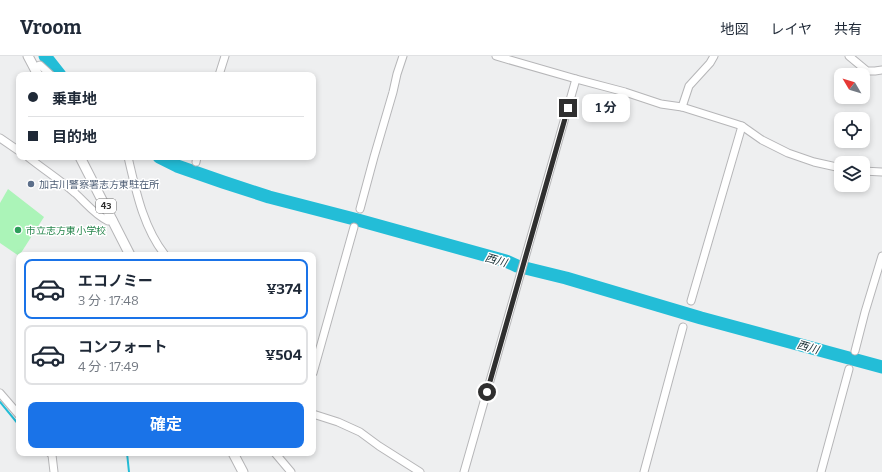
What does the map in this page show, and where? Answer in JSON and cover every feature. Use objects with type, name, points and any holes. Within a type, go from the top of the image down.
[{"type":"main road","points":[[28,56],[36,71]]},
{"type":"main road","name":"43","points":[[82,160],[129,252]]},
{"type":"main road","points":[[235,456],[243,472]]},
{"type":"street","points":[[220,72],[225,56]]},
{"type":"street","points":[[360,209],[403,56]]},
{"type":"street","points":[[496,56],[522,60],[576,79],[625,92],[661,104],[682,107],[742,126],[762,140],[788,153],[814,162],[834,166]]},
{"type":"street","points":[[682,107],[689,86],[710,63],[714,56]]},
{"type":"street","points":[[849,56],[867,71],[882,70]]},
{"type":"street","points":[[36,71],[40,65],[48,72]]},
{"type":"street","points":[[464,472],[576,79]]},
{"type":"street","points":[[691,302],[742,126]]},
{"type":"street","points":[[0,138],[16,149]]},
{"type":"street","points":[[32,160],[75,193],[104,220],[108,222],[113,220]]},
{"type":"street","points":[[129,160],[145,219],[157,246],[162,252]]},
{"type":"street","points":[[870,172],[882,172]]},
{"type":"street","points":[[316,361],[354,227]]},
{"type":"street","points":[[855,351],[882,256]]},
{"type":"street","points":[[644,472],[683,327]]},
{"type":"street","points":[[821,472],[849,370]]},
{"type":"street","points":[[0,393],[16,412]]},
{"type":"street","points":[[316,415],[338,422],[360,432],[420,472]]},
{"type":"street","points":[[52,456],[54,472]]},
{"type":"street","points":[[278,456],[291,472]]},
{"type":"green space","name":"市立志方東小学校","points":[[8,189],[44,217],[22,252],[16,252],[16,254],[0,243],[0,203]]},
{"type":"waterway","name":"西川","points":[[45,56],[58,72]]},
{"type":"waterway","name":"西川","points":[[165,160],[177,166],[269,197],[506,261],[517,266],[566,278],[701,318],[882,367]]},
{"type":"waterway","points":[[0,402],[16,421]]},
{"type":"waterway","points":[[127,456],[129,472]]},
{"type":"place","name":"加古川警察署志方東駐在所","points":[[31,184]]},
{"type":"place","name":"市立志方東小学校","points":[[18,230]]},
{"type":"route","points":[[487,392],[568,108]]}]
